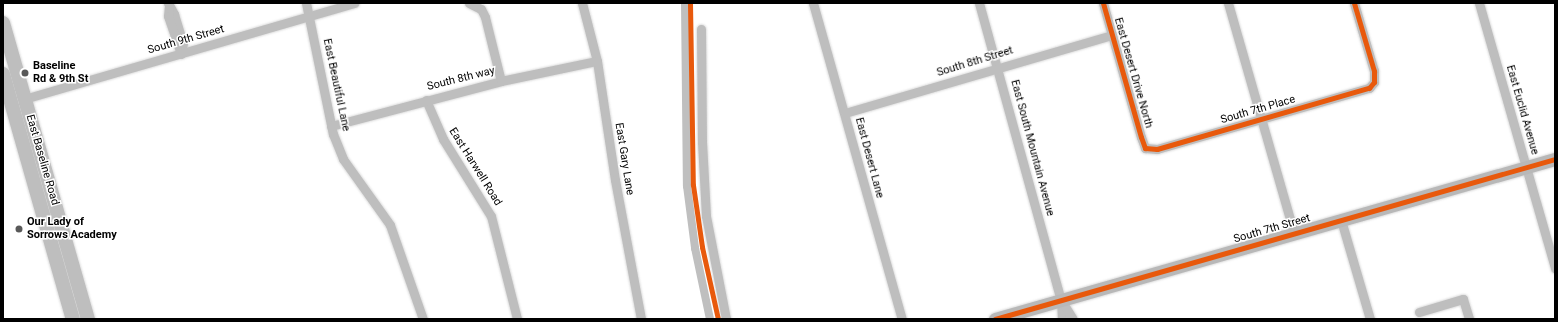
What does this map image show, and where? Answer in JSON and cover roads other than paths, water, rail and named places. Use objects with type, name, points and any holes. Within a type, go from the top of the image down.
[{"type":"main road","name":"East Baseline Road","points":[[3,23],[18,100],[61,252],[73,319]]},
{"type":"main road","name":"East Baseline Road","points":[[3,74],[18,100]]},
{"type":"main road","name":"South 7th Street","points":[[995,319],[1555,159]]},
{"type":"main road","name":"East Baseline Road","points":[[61,252],[88,319]]},
{"type":"street","name":"East Beautiful Lane","points":[[306,3],[310,16],[331,126],[343,159],[390,225],[423,319]]},
{"type":"street","name":"South 9th Street","points":[[18,100],[354,3]]},
{"type":"street","points":[[469,3],[481,9],[485,17],[502,80]]},
{"type":"street","name":"East Gary Lane","points":[[582,3],[598,61],[615,180],[641,319]]},
{"type":"street","name":"East Desert Lane","points":[[813,3],[902,319]]},
{"type":"street","name":"East South Mountain Avenue","points":[[979,3],[1061,300],[1062,319]]},
{"type":"street","name":"East Desert Drive North","points":[[1103,3],[1145,148]]},
{"type":"street","points":[[1228,3],[1294,234]]},
{"type":"street","name":"South 7th Place","points":[[1145,148],[1157,149],[1369,88],[1374,82],[1374,72],[1354,3]]},
{"type":"street","name":"East Euclid Avenue","points":[[1479,3],[1555,268]]},
{"type":"street","points":[[168,4],[174,14],[183,43],[181,54]]},
{"type":"street","points":[[701,30],[702,142],[706,216],[726,319]]},
{"type":"street","name":"South 8th Street","points":[[844,113],[1112,35]]},
{"type":"street","name":"South 8th way","points":[[331,126],[502,80],[598,61]]},
{"type":"street","name":"East Harwell Road","points":[[426,100],[443,139],[491,216],[518,319]]},
{"type":"street","points":[[1342,220],[1370,319]]},
{"type":"street","points":[[1419,312],[1463,299],[1469,319]]},
{"type":"street","name":"East South Mountain Avenue","points":[[1061,300],[1073,319]]},
{"type":"waterway","points":[[685,3],[687,186],[695,248],[710,319]]},
{"type":"place","name":"Baseline Rd & 9th St","points":[[25,73]]},
{"type":"place","name":"Our Lady of Sorrows Academy","points":[[19,229]]}]
